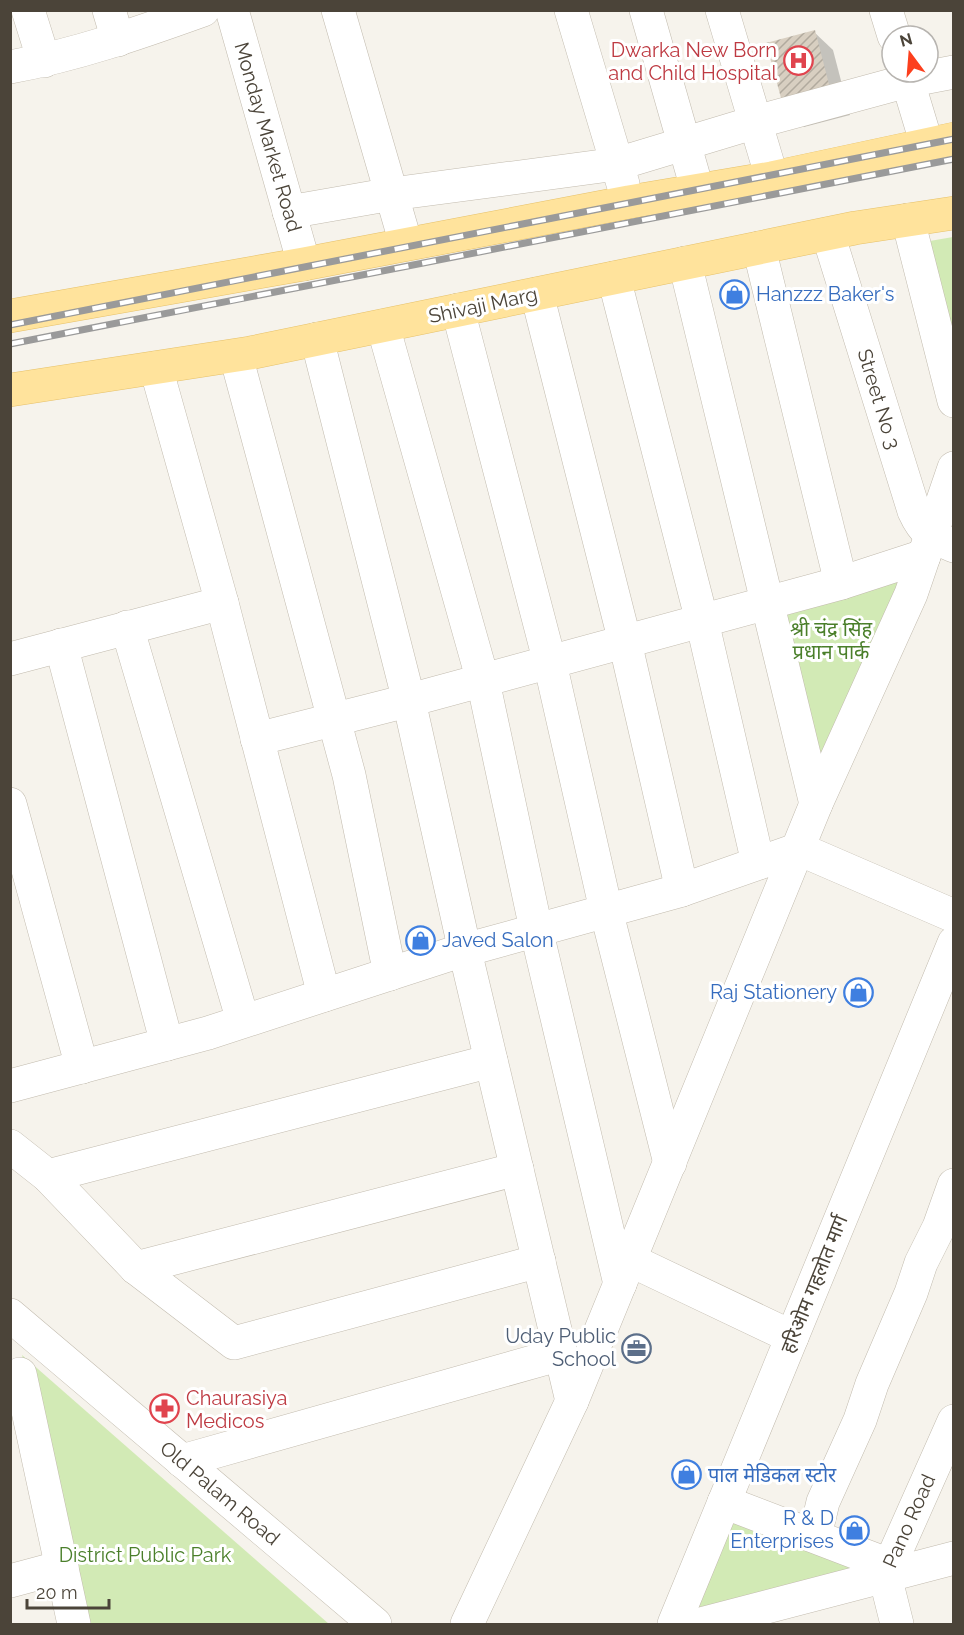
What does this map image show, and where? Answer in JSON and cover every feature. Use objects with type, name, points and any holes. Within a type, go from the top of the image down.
[{"type":"main road","points":[[10,316],[304,264],[629,202],[698,192],[940,142]]},
{"type":"main road","name":"Shivaji Marg","points":[[10,390],[236,356],[828,234],[954,213]]},
{"type":"street","points":[[28,10],[44,61]]},
{"type":"street","points":[[10,67],[44,61],[114,25],[202,10]]},
{"type":"street","name":"Monday Market Road","points":[[232,10],[304,264]]},
{"type":"street","points":[[338,10],[406,244]]},
{"type":"street","points":[[571,10],[629,202]]},
{"type":"street","points":[[646,10],[698,192]]},
{"type":"street","points":[[723,10],[772,178]]},
{"type":"street","points":[[289,212],[392,194],[617,164],[880,84]]},
{"type":"street","points":[[910,84],[940,142]]},
{"type":"street","points":[[908,220],[954,400]]},
{"type":"street","name":"Street No 3","points":[[828,234],[914,511],[920,525],[936,546]]},
{"type":"street","points":[[759,248],[841,583]]},
{"type":"street","points":[[685,263],[816,804]]},
{"type":"street","points":[[614,278],[702,621],[758,863]]},
{"type":"street","points":[[537,294],[626,642],[682,890]]},
{"type":"street","points":[[458,310],[550,663],[606,910],[670,1163]]},
{"type":"street","points":[[383,326],[483,681],[536,929],[625,1272]]},
{"type":"street","points":[[317,339],[409,700],[465,951],[572,1401]]},
{"type":"street","points":[[236,356],[349,775],[390,974]]},
{"type":"street","points":[[156,368],[222,603],[324,995]]},
{"type":"street","points":[[467,1624],[572,1401],[816,804],[911,594],[936,546],[954,468]]},
{"type":"street","points":[[257,739],[483,681],[841,583],[936,546]]},
{"type":"street","points":[[10,659],[222,603]]},
{"type":"street","points":[[127,627],[243,1021]]},
{"type":"street","points":[[61,645],[167,1044]]},
{"type":"street","points":[[10,804],[82,1067]]},
{"type":"street","points":[[10,1086],[167,1044],[536,929],[682,890],[799,849],[954,916]]},
{"type":"street","name":"हरिओम गहलोत मार्ग","points":[[674,1624],[952,952]]},
{"type":"street","points":[[48,1176],[491,1061]]},
{"type":"street","points":[[10,1146],[48,1176],[136,1268],[234,1343],[539,1261]]},
{"type":"street","points":[[136,1268],[516,1169]]},
{"type":"street","points":[[814,1536],[823,1502],[860,1419],[872,1384],[911,1293],[921,1263],[939,1227],[954,1185]]},
{"type":"street","points":[[625,1272],[792,1337]]},
{"type":"street","name":"Old Palam Road","points":[[10,1315],[375,1624]]},
{"type":"street","points":[[182,1461],[561,1353]]},
{"type":"street","points":[[64,1360],[15,1375],[74,1624]]},
{"type":"street","name":"Pano Road","points":[[897,1624],[887,1570],[954,1421]]},
{"type":"street","points":[[724,1502],[814,1536],[887,1570]]},
{"type":"street","points":[[701,1624],[887,1570],[954,1558]]},
{"type":"street","points":[[10,1581],[62,1567]]},
{"type":"green space","points":[[953,237],[953,350],[924,242]]},
{"type":"green space","name":"श्री चंद्र सिंह प्रधान पार्क","points":[[909,571],[818,773],[780,612]]},
{"type":"green space","name":"District Public Park","points":[[22,1355],[329,1624],[90,1624]]},
{"type":"green space","points":[[730,1519],[876,1569],[694,1615]]},
{"type":"building","points":[[815,30],[832,96],[784,109],[766,43]]},
{"type":"railway","points":[[10,325],[954,139]]},
{"type":"railway","points":[[10,344],[954,159]]},
{"type":"place","name":"Dwarka New Born and Child Hospital","points":[[798,61]]},
{"type":"place","name":"Hanzzz Baker's","points":[[735,294]]},
{"type":"place","name":"Javed Salon","points":[[421,940]]},
{"type":"place","name":"Raj Stationery","points":[[858,992]]},
{"type":"place","name":"Uday Public School","points":[[637,1348]]},
{"type":"place","name":"Chaurasiya Medicos","points":[[165,1409]]},
{"type":"place","name":"पाल मेडिकल स्टोर","points":[[687,1475]]},
{"type":"place","name":"R & D Enterprises","points":[[855,1530]]}]
